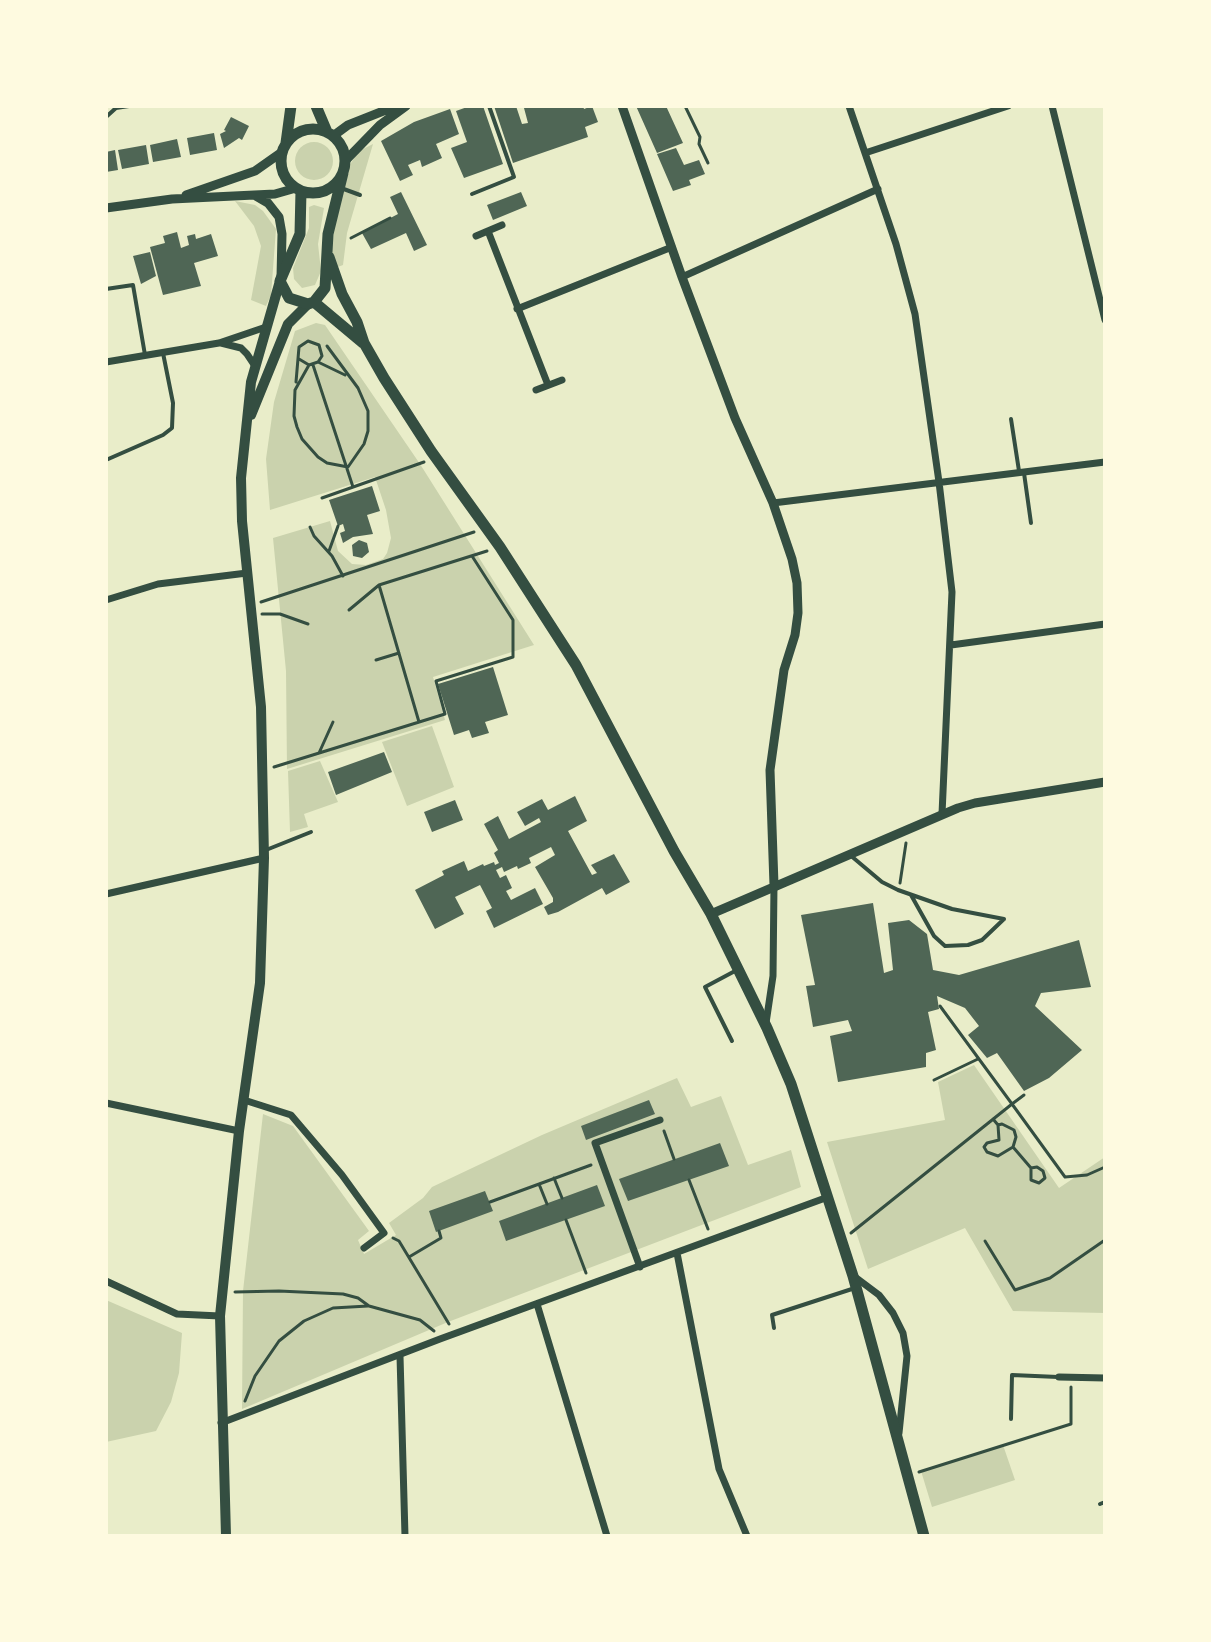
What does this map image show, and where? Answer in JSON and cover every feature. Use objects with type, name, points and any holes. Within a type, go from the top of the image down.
[{"type":"main road","points":[[291,106],[282,169],[290,183],[298,189],[323,191],[338,186]]},
{"type":"main road","points":[[247,424],[288,324],[325,288],[328,234],[344,167],[342,147],[330,134],[316,106]]},
{"type":"main road","points":[[284,148],[304,130],[320,130],[330,134]]},
{"type":"main road","points":[[226,1536],[220,1316],[239,1131],[260,983],[264,855],[261,707],[241,499],[255,366],[280,279],[300,234],[298,189]]},
{"type":"main road","points":[[329,257],[364,343],[436,458],[500,547],[576,665],[674,851],[711,914],[766,1025],[791,1084],[841,1238],[924,1536]]},
{"type":"main road","points":[[280,279],[289,298],[311,303],[364,343]]},
{"type":"street","points":[[330,134],[396,106]]},
{"type":"street","points":[[344,167],[380,125],[406,106]]},
{"type":"street","points":[[622,106],[735,418],[773,503],[797,583],[795,635],[784,670],[770,770],[773,976],[766,1025]]},
{"type":"street","points":[[849,106],[878,189],[915,314],[939,482],[952,592],[942,814]]},
{"type":"street","points":[[865,153],[1008,106]]},
{"type":"street","points":[[1052,106],[1105,320]]},
{"type":"street","points":[[175,199],[243,176],[284,148]]},
{"type":"street","points":[[106,208],[175,199],[275,194],[298,189]]},
{"type":"street","points":[[682,277],[878,189]]},
{"type":"street","points":[[255,195],[268,203],[279,217],[282,234],[280,279]]},
{"type":"street","points":[[476,236],[502,225]]},
{"type":"street","points":[[488,231],[548,385]]},
{"type":"street","points":[[517,309],[672,247]]},
{"type":"street","points":[[106,362],[219,343],[266,327]]},
{"type":"street","points":[[219,343],[241,348],[255,366]]},
{"type":"street","points":[[536,390],[562,380]]},
{"type":"street","points":[[773,503],[1105,462]]},
{"type":"street","points":[[106,600],[158,584],[247,573]]},
{"type":"street","points":[[951,645],[1105,624]]},
{"type":"street","points":[[711,914],[942,814],[975,803],[1105,782]]},
{"type":"street","points":[[106,894],[264,855]]},
{"type":"street","points":[[244,1100],[291,1115],[342,1175],[384,1233],[364,1248]]},
{"type":"street","points":[[106,1103],[239,1131]]},
{"type":"street","points":[[640,1267],[595,1143],[660,1120]]},
{"type":"street","points":[[221,1423],[828,1197]]},
{"type":"street","points":[[677,1253],[719,1469],[747,1536]]},
{"type":"street","points":[[106,1281],[177,1314],[220,1316]]},
{"type":"street","points":[[854,1282],[879,1295],[903,1333],[907,1356],[898,1442]]},
{"type":"street","points":[[537,1304],[607,1536]]},
{"type":"street","points":[[400,1356],[405,1536]]},
{"type":"street","points":[[1059,1377],[1105,1378]]},
{"type":"lane","points":[[106,117],[116,108],[129,106]]},
{"type":"lane","points":[[472,194],[514,177],[489,106]]},
{"type":"lane","points":[[338,186],[360,195]]},
{"type":"lane","points":[[106,289],[133,285],[145,355]]},
{"type":"lane","points":[[106,460],[172,428],[173,403],[163,353]]},
{"type":"lane","points":[[1011,419],[1031,523]]},
{"type":"lane","points":[[264,855],[311,832]]},
{"type":"lane","points":[[848,854],[882,882],[898,890],[952,909],[1004,919],[982,940],[968,945],[945,946],[930,929],[911,895]]},
{"type":"lane","points":[[732,1041],[705,987],[738,970]]},
{"type":"lane","points":[[774,1328],[772,1315],[854,1282]]},
{"type":"lane","points":[[1011,1419],[1012,1375],[1059,1377]]},
{"type":"path","points":[[685,106],[708,163]]},
{"type":"path","points":[[351,238],[390,218]]},
{"type":"path","points":[[296,385],[322,356],[316,343],[304,342],[299,347],[299,359],[296,385],[294,416],[302,439],[310,450],[327,463],[348,467]]},
{"type":"path","points":[[321,349],[327,346],[364,399],[368,421],[364,444],[348,467]]},
{"type":"path","points":[[299,359],[349,377]]},
{"type":"path","points":[[313,364],[353,487]]},
{"type":"path","points":[[322,498],[436,458]]},
{"type":"path","points":[[329,551],[338,526]]},
{"type":"path","points":[[310,527],[343,576]]},
{"type":"path","points":[[250,610],[486,528]]},
{"type":"path","points":[[349,610],[379,585],[500,547]]},
{"type":"path","points":[[262,770],[445,714],[436,681],[513,657],[513,620],[472,556]]},
{"type":"path","points":[[379,585],[419,722]]},
{"type":"path","points":[[250,610],[280,614],[308,624]]},
{"type":"path","points":[[376,660],[399,653]]},
{"type":"path","points":[[319,753],[333,722]]},
{"type":"path","points":[[898,890],[907,828]]},
{"type":"path","points":[[940,1006],[1065,1177],[1087,1175],[1105,1167]]},
{"type":"path","points":[[934,1080],[978,1059]]},
{"type":"path","points":[[841,1238],[1024,1095]]},
{"type":"path","points":[[993,1119],[998,1125],[999,1140],[984,1147],[987,1152],[998,1156],[1013,1147],[1016,1137],[1014,1130],[998,1125]]},
{"type":"path","points":[[660,1120],[674,1159]]},
{"type":"path","points":[[1013,1147],[1031,1168]]},
{"type":"path","points":[[490,1202],[602,1161]]},
{"type":"path","points":[[554,1178],[562,1198]]},
{"type":"path","points":[[689,1180],[712,1240]]},
{"type":"path","points":[[539,1184],[547,1204]]},
{"type":"path","points":[[566,1220],[590,1284]]},
{"type":"path","points":[[409,1257],[441,1238],[439,1231]]},
{"type":"path","points":[[384,1233],[399,1241],[455,1334]]},
{"type":"path","points":[[985,1241],[1015,1290],[1050,1278],[1105,1240]]},
{"type":"path","points":[[224,1294],[243,1291],[343,1294],[358,1298],[369,1306]]},
{"type":"path","points":[[243,1416],[242,1409],[255,1376],[279,1341],[304,1321],[333,1308],[369,1306],[420,1320],[440,1339]]},
{"type":"path","points":[[907,1475],[1071,1424],[1072,1377]]},
{"type":"green space","points":[[314,142],[327,148],[333,161],[327,174],[314,180],[301,174],[295,161],[301,148]]},
{"type":"green space","points":[[373,144],[347,233],[343,265],[335,268],[330,241],[349,166],[359,151]]},
{"type":"green space","points":[[235,201],[255,205],[276,229],[271,295],[266,306],[251,300],[261,246],[254,226]]},
{"type":"green space","points":[[309,207],[324,208],[318,244],[321,271],[315,285],[302,288],[294,279],[293,268],[309,228]]},
{"type":"green space","points":[[316,323],[325,325],[420,464],[534,645],[433,677],[445,720],[287,769],[286,671],[273,538],[330,521],[338,551],[352,564],[366,565],[383,559],[391,538],[375,477],[270,510],[266,459],[274,402],[295,331]]},
{"type":"green space","points":[[432,726],[454,787],[407,806],[382,742]]},
{"type":"green space","points":[[320,761],[338,802],[304,814],[308,827],[290,832],[288,771]]},
{"type":"green space","points":[[974,1065],[1059,1188],[1105,1157],[1105,1313],[1013,1311],[965,1228],[868,1269],[827,1142],[945,1120],[938,1082]]},
{"type":"green space","points":[[677,1078],[691,1107],[721,1096],[748,1165],[791,1150],[801,1187],[448,1322],[242,1409],[243,1291],[263,1114],[293,1126],[364,1224],[369,1231],[358,1240],[364,1254],[396,1235],[389,1223],[423,1198],[432,1187],[542,1135]]},
{"type":"green space","points":[[106,1300],[182,1333],[179,1373],[171,1402],[156,1431],[106,1442]]},
{"type":"green space","points":[[1003,1445],[1015,1480],[932,1507],[921,1471]]},
{"type":"building","points":[[483,106],[503,164],[464,178],[451,148],[467,142],[456,111]]},
{"type":"building","points":[[494,106],[516,106],[522,124],[528,123],[524,108],[531,106],[583,106],[584,109],[592,106],[598,122],[585,127],[588,137],[513,163]]},
{"type":"building","points":[[636,106],[666,106],[683,143],[657,153]]},
{"type":"building","points":[[450,109],[459,134],[436,144],[442,158],[422,167],[420,160],[408,165],[413,175],[400,181],[381,141],[414,122]]},
{"type":"building","points":[[231,117],[249,126],[242,140],[239,138],[224,148],[220,134],[226,131]]},
{"type":"building","points":[[214,133],[217,150],[190,155],[187,138]]},
{"type":"building","points":[[177,139],[181,157],[153,162],[150,145]]},
{"type":"building","points":[[146,145],[149,164],[122,169],[118,150]]},
{"type":"building","points":[[676,148],[684,165],[699,160],[705,174],[689,180],[691,185],[673,191],[657,154]]},
{"type":"building","points":[[115,150],[118,170],[106,172],[106,152]]},
{"type":"building","points":[[401,192],[427,245],[414,251],[406,233],[371,249],[362,233],[398,214],[390,197]]},
{"type":"building","points":[[521,192],[527,206],[493,220],[487,205]]},
{"type":"building","points":[[177,232],[181,248],[189,245],[187,236],[195,234],[196,239],[211,234],[218,256],[194,263],[201,286],[163,295],[150,247],[165,243],[163,236]]},
{"type":"building","points":[[150,252],[156,276],[141,284],[133,256]]},
{"type":"building","points":[[372,486],[380,511],[367,515],[373,534],[353,537],[343,543],[340,533],[345,531],[343,524],[338,526],[329,500]]},
{"type":"building","points":[[359,540],[367,543],[369,552],[362,558],[353,556],[352,545]]},
{"type":"building","points":[[493,667],[508,715],[485,722],[489,733],[472,738],[469,730],[454,735],[438,684]]},
{"type":"building","points":[[384,752],[392,772],[336,795],[328,772]]},
{"type":"building","points":[[575,796],[587,821],[568,831],[592,875],[597,873],[591,865],[614,854],[630,882],[606,895],[602,888],[548,915],[544,907],[553,902],[553,898],[535,867],[555,855],[551,847],[529,858],[531,863],[518,869],[517,866],[504,872],[502,867],[496,870],[500,878],[506,875],[512,888],[506,891],[511,900],[535,888],[543,904],[494,928],[486,911],[492,908],[480,885],[455,897],[464,914],[435,929],[415,890],[444,875],[442,871],[464,861],[468,871],[483,864],[499,863],[494,853],[498,850],[484,824],[498,816],[509,839],[541,822],[539,818],[525,826],[517,812],[542,799],[548,810]]},
{"type":"building","points":[[455,800],[463,820],[432,832],[424,812]]},
{"type":"building","points":[[873,903],[884,973],[893,970],[888,923],[909,920],[927,934],[933,970],[959,975],[1079,940],[1091,987],[1041,993],[1035,1006],[1082,1050],[1049,1078],[1024,1091],[997,1053],[987,1058],[968,1035],[979,1026],[965,1008],[937,996],[939,1009],[928,1012],[936,1050],[926,1053],[926,1067],[838,1082],[830,1036],[852,1031],[848,1020],[813,1027],[806,986],[815,985],[801,915]]},
{"type":"building","points":[[649,1100],[655,1114],[586,1140],[581,1126]]},
{"type":"building","points":[[720,1143],[729,1166],[628,1201],[619,1179]]},
{"type":"building","points":[[597,1185],[605,1206],[506,1241],[499,1221]]},
{"type":"building","points":[[485,1191],[493,1211],[436,1232],[429,1211]]}]
